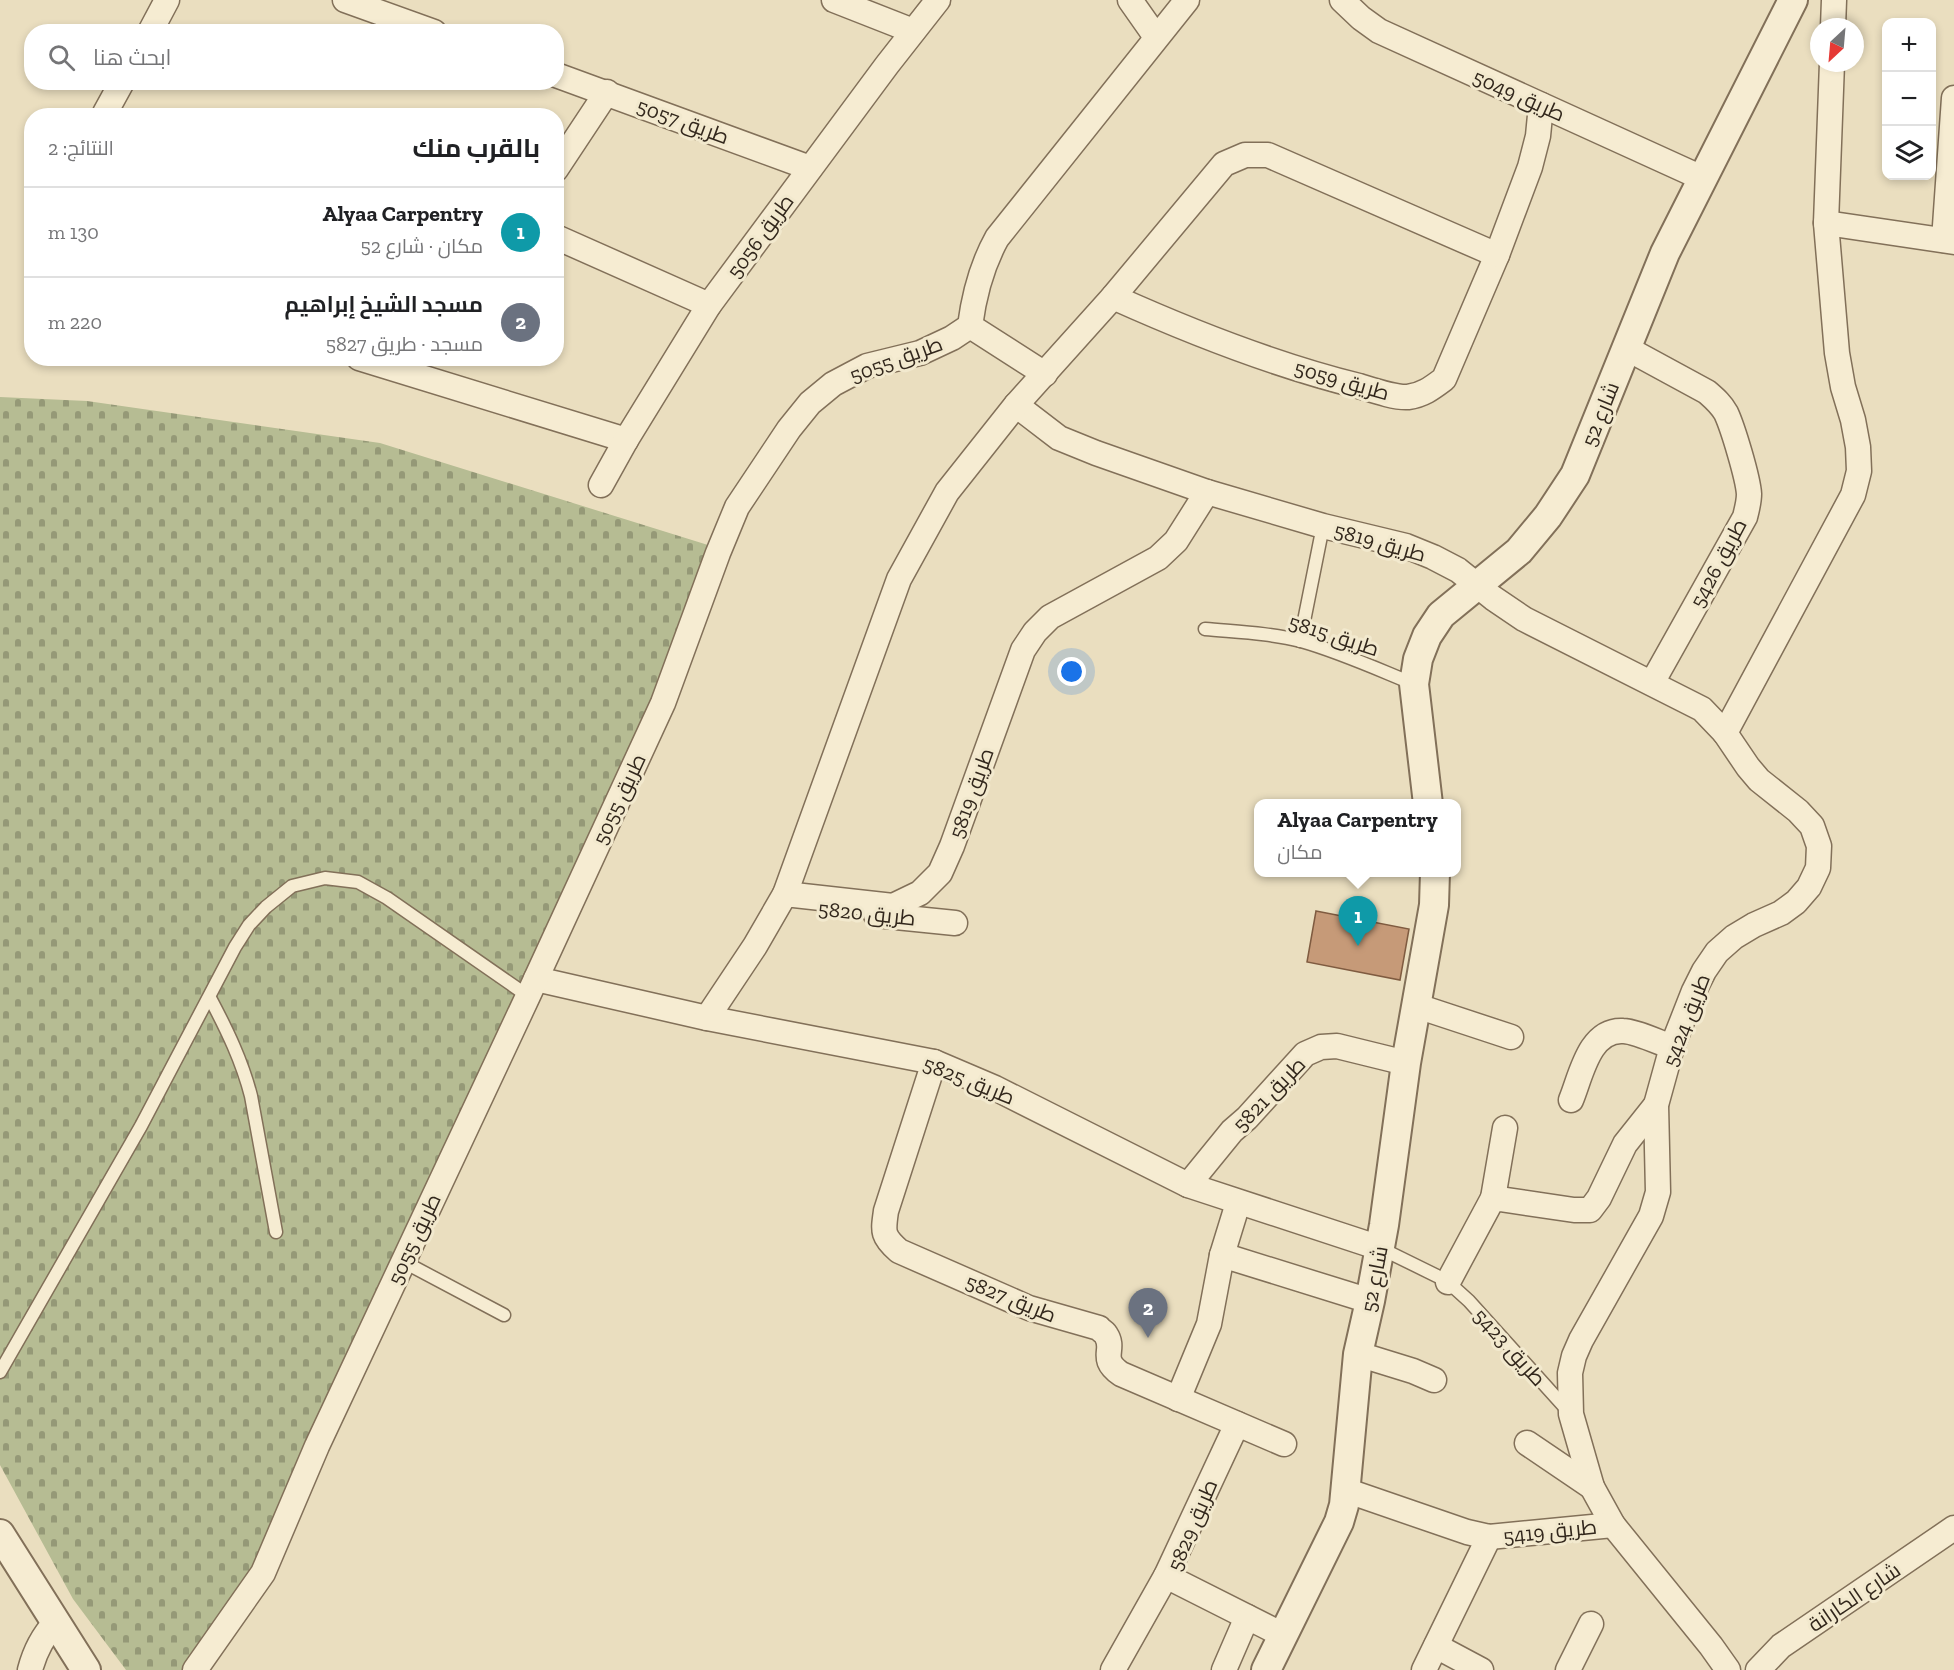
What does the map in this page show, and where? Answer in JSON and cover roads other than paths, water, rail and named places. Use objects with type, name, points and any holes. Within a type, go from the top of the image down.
[{"type":"street","points":[[154,24],[167,0]]},
{"type":"street","points":[[834,0],[914,31]]},
{"type":"street","name":"طريق 5056","points":[[601,485],[709,305],[938,0]]},
{"type":"street","points":[[1130,0],[1156,37]]},
{"type":"street","points":[[1045,374],[970,326],[973,300],[987,256],[997,238],[1187,0]]},
{"type":"street","name":"طريق 5049","points":[[1342,0],[1379,31],[1702,178]]},
{"type":"street","name":"شارع 52","points":[[1427,799],[1414,684],[1418,659],[1427,636],[1441,615],[1519,551],[1548,516],[1569,483],[1593,434],[1665,253],[1793,0]]},
{"type":"street","points":[[1833,18],[1834,0]]},
{"type":"street","points":[[358,2],[414,24]]},
{"type":"street","points":[[1725,733],[1853,495],[1859,471],[1854,420],[1843,387],[1837,352],[1826,223],[1832,72]]},
{"type":"street","name":"طريق 5057","points":[[564,78],[810,168]]},
{"type":"street","points":[[108,108],[118,90]]},
{"type":"street","points":[[564,157],[607,92]]},
{"type":"street","points":[[1826,223],[1949,241],[1954,98]]},
{"type":"street","name":"طريق 5059","points":[[1113,297],[1233,348],[1337,381],[1406,398],[1427,392],[1444,379],[1497,255],[1530,167],[1538,136],[1541,105]]},
{"type":"street","points":[[707,1018],[782,899],[899,579],[947,492],[1017,405],[1113,297],[1224,164],[1245,155],[1268,155],[1497,255]]},
{"type":"street","points":[[564,241],[709,305]]},
{"type":"street","name":"طريق 5055","points":[[195,1670],[263,1573],[317,1446],[663,703],[737,507],[810,403],[833,384],[867,366],[920,352],[952,338],[970,326]]},
{"type":"street","name":"طريق 5426","points":[[1626,348],[1707,392],[1718,401],[1731,425],[1749,493],[1745,517],[1652,683]]},
{"type":"street","points":[[421,367],[626,440]]},
{"type":"street","name":"طريق 5819","points":[[1017,405],[1059,438],[1207,492],[1323,526],[1406,546],[1458,570],[1478,585]]},
{"type":"street","name":"طريق 5819","points":[[782,899],[893,906],[920,893],[940,873],[944,864],[1023,650],[1035,632],[1050,617],[1158,558],[1176,541],[1207,492]]},
{"type":"street","name":"طريق 5424","points":[[1478,585],[1524,619],[1702,709],[1725,733],[1759,780],[1798,811],[1812,826],[1819,846],[1818,868],[1809,887],[1796,902],[1781,913],[1734,937],[1717,952],[1699,981],[1672,1047],[1656,1105],[1658,1192],[1651,1216],[1591,1321],[1574,1356],[1569,1387],[1570,1414]]},
{"type":"street","name":"شارع 52","points":[[1266,1670],[1339,1522],[1344,1505],[1358,1354],[1380,1248],[1406,1063],[1434,905],[1435,877]]},
{"type":"street","name":"طريق 5820","points":[[782,899],[955,923]]},
{"type":"street","name":"طريق 5825","points":[[532,988],[707,1018],[934,1062],[995,1088],[1188,1185],[1380,1248]]},
{"type":"street","points":[[1417,1006],[1511,1037]]},
{"type":"street","points":[[1571,1100],[1593,1045],[1607,1034],[1623,1031],[1672,1047]]},
{"type":"street","name":"طريق 5821","points":[[1188,1185],[1232,1131],[1305,1054],[1320,1047],[1336,1046],[1406,1063]]},
{"type":"street","name":"طريق 5827","points":[[934,1062],[886,1211],[884,1227],[886,1240],[899,1251],[1029,1308],[1099,1328],[1107,1335],[1111,1367],[1120,1374],[1284,1443]]},
{"type":"street","points":[[1493,1198],[1574,1210],[1590,1210],[1599,1198],[1624,1144],[1656,1105]]},
{"type":"street","points":[[1448,1282],[1493,1198],[1504,1128]]},
{"type":"street","points":[[1178,1399],[1209,1324],[1222,1255],[1238,1203]]},
{"type":"street","points":[[1222,1255],[1370,1301]]},
{"type":"street","points":[[1358,1354],[1434,1380]]},
{"type":"street","name":"طريق 5423","points":[[1570,1414],[1592,1487],[1613,1525]]},
{"type":"street","name":"طريق 5829","points":[[1237,1424],[1166,1576],[1283,1635]]},
{"type":"street","name":"طريق 5423","points":[[1527,1443],[1592,1487]]},
{"type":"street","name":"طريق 5419","points":[[1345,1490],[1467,1532],[1490,1537],[1613,1525],[1728,1670]]},
{"type":"street","name":"شارع الكارانة","points":[[1758,1670],[1781,1646],[1954,1528]]},
{"type":"street","points":[[0,1534],[86,1670]]},
{"type":"street","points":[[1424,1670],[1490,1537]]},
{"type":"street","points":[[1113,1670],[1166,1576]]},
{"type":"street","points":[[1224,1670],[1247,1617]]},
{"type":"street","points":[[30,1670],[42,1639],[55,1623]]},
{"type":"street","points":[[1568,1670],[1591,1624]]},
{"type":"street","points":[[1436,1646],[1481,1670]]},
{"type":"lane","points":[[1300,641],[1323,526]]},
{"type":"lane","name":"طريق 5815","points":[[1205,629],[1256,633],[1300,641],[1414,684]]},
{"type":"lane","points":[[0,1372],[141,1126],[235,947],[249,925],[266,907],[292,886],[325,878],[358,882],[532,988]]},
{"type":"lane","points":[[210,998],[230,1036],[252,1096],[276,1232]]},
{"type":"lane","name":"طريق 5423","points":[[1380,1248],[1448,1282],[1469,1301],[1570,1414]]},
{"type":"lane","points":[[404,1262],[504,1315]]},
{"type":"place","name":"Alyaa Carpentry","points":[[1358,946]]},
{"type":"place","name":"مسجد الشيخ إبراهيم","points":[[1148,1338]]}]
